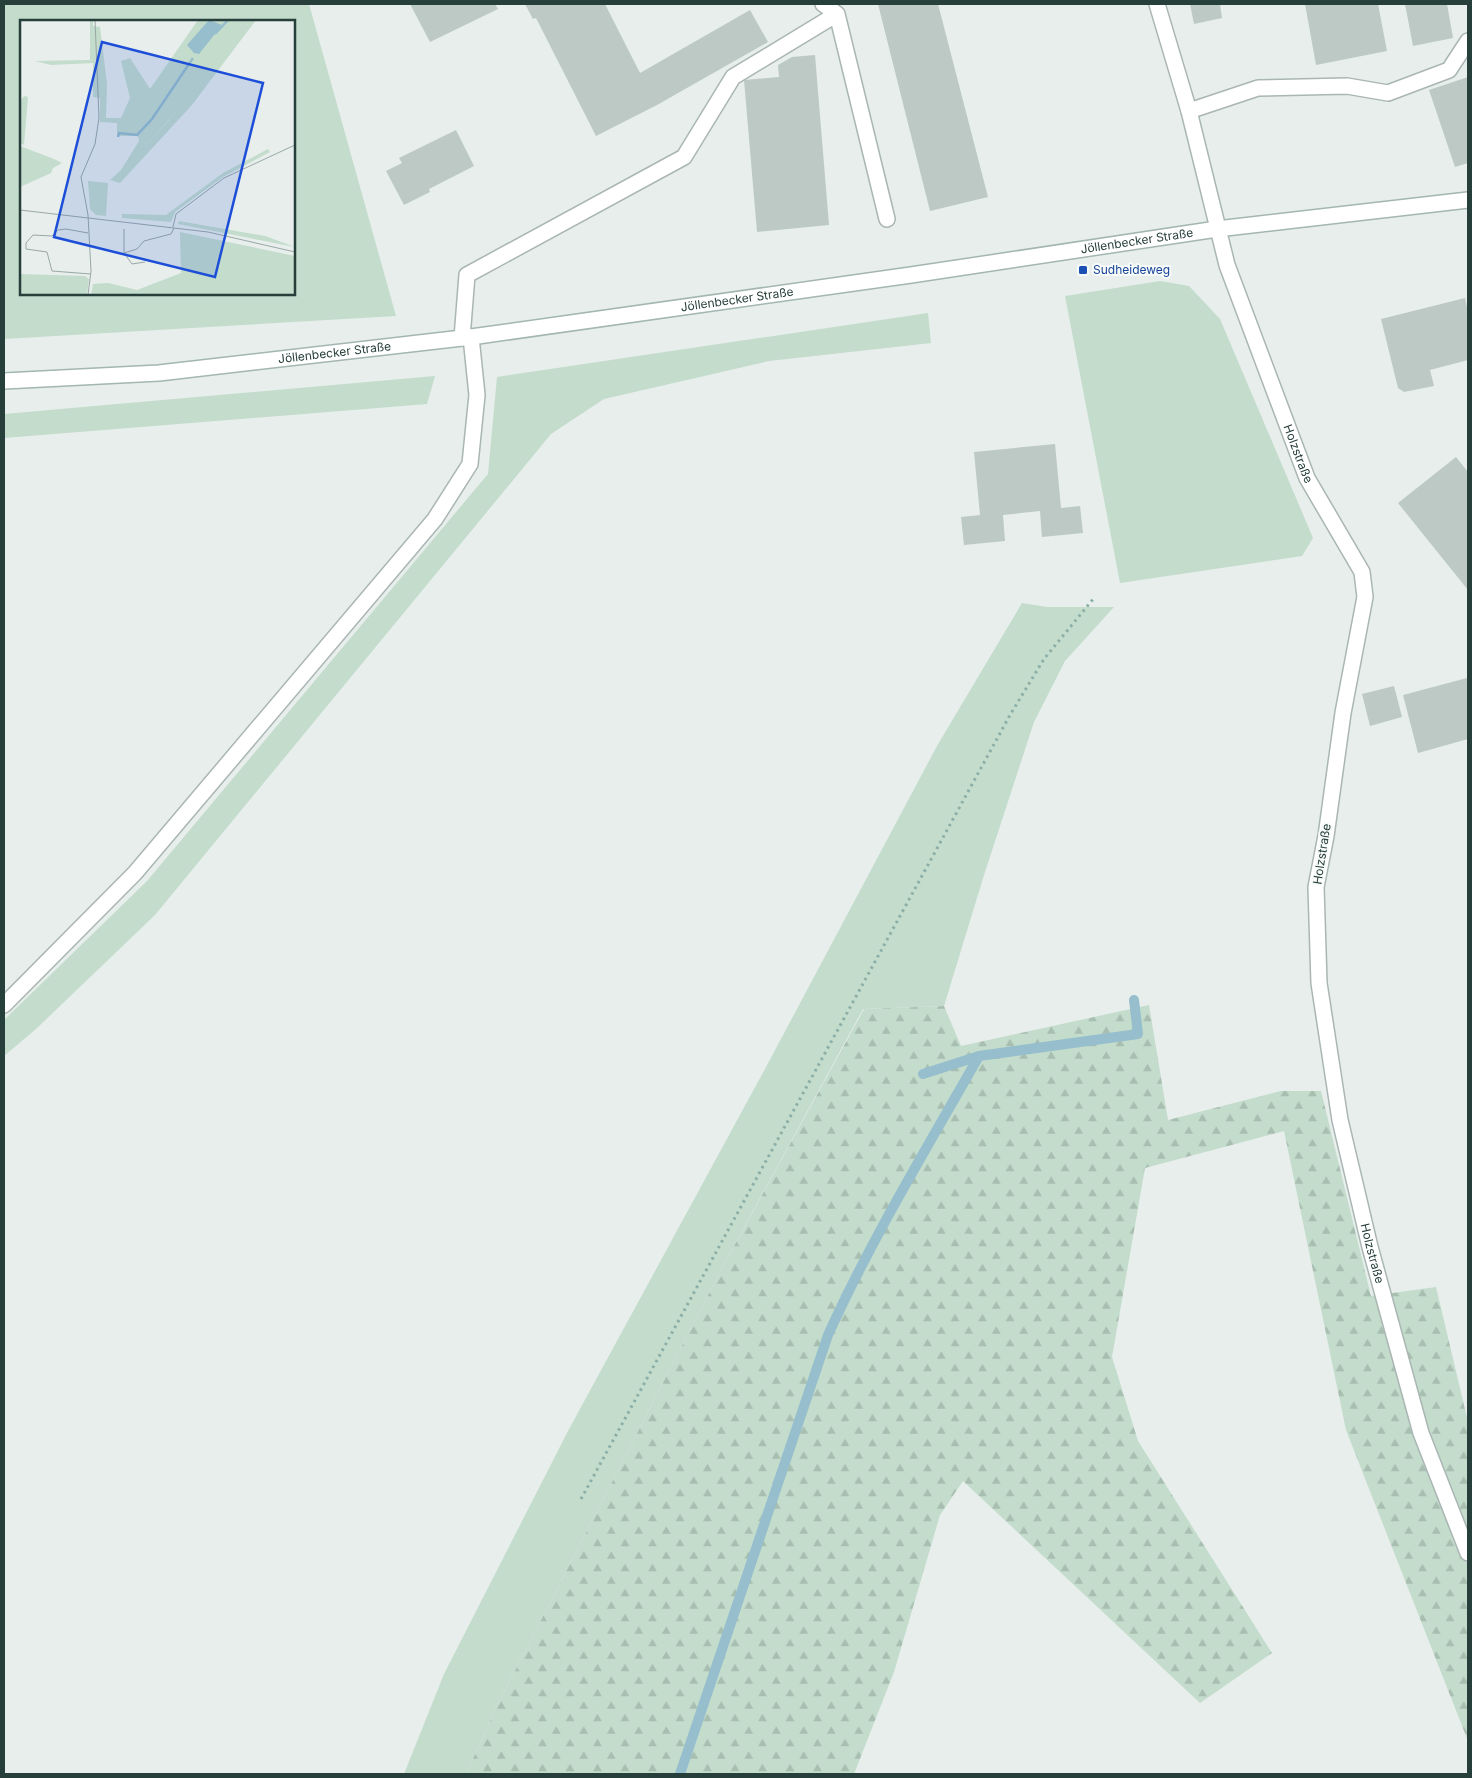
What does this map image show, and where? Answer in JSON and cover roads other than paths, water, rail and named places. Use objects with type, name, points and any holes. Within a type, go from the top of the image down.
[{"type":"street","points":[[823,4],[837,14],[887,219]]},
{"type":"street","points":[[1157,4],[1189,111],[1217,229]]},
{"type":"street","points":[[4,1005],[135,872],[435,519],[470,464],[477,395],[467,338],[467,275],[684,157],[733,77],[837,14]]},
{"type":"street","points":[[1189,111],[1258,88],[1347,86],[1388,93],[1449,70],[1468,42]]},
{"type":"street","name":"Jöllenbecker Straße","points":[[4,381],[159,373],[467,338],[912,275],[1217,229],[1468,200]]},
{"type":"street","name":"Holzstraße","points":[[1217,229],[1227,265],[1307,478],[1362,572],[1365,597],[1343,713],[1326,836],[1316,887],[1320,983],[1340,1120],[1370,1247],[1421,1433],[1468,1553]]},
{"type":"waterway","points":[[680,1774],[828,1335],[881,1228],[979,1056],[1138,1034],[1134,1000]]},
{"type":"waterway","points":[[923,1074],[979,1056]]},
{"type":"place","name":"Sudheideweg","points":[[1083,270]]}]
